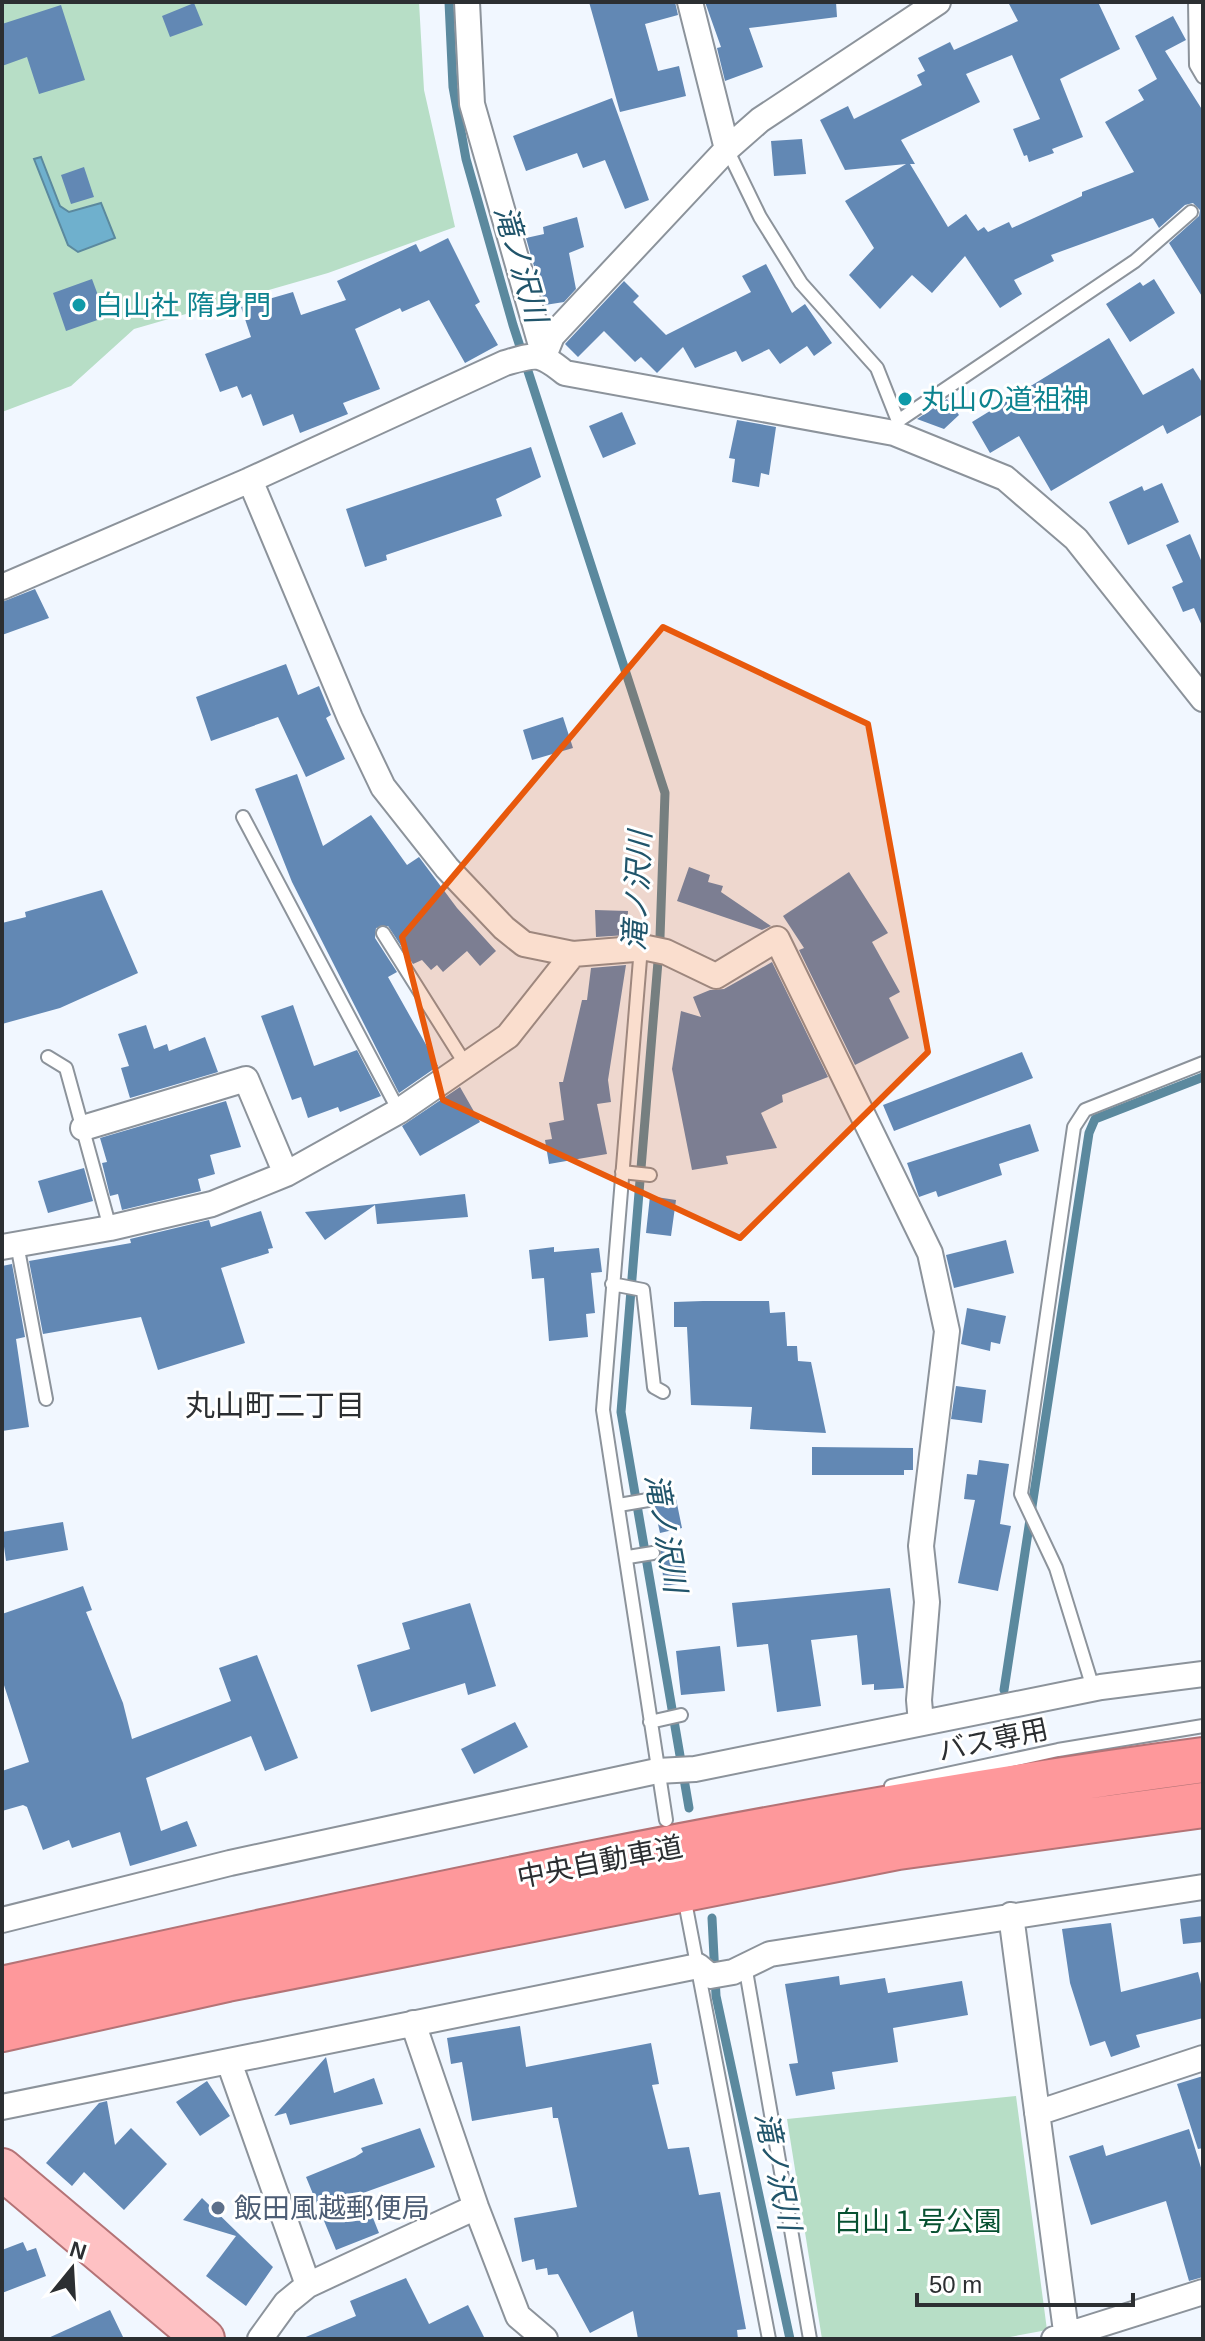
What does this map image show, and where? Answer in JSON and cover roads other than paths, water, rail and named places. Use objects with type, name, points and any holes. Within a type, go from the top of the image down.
[{"type":"highway","name":"中央自動車道","points":[[2,1989],[384,1905],[800,1824],[1064,1779],[1203,1760]]},
{"type":"highway","name":"中央自動車道","points":[[2,2029],[227,1979],[898,1847],[1203,1805]]},
{"type":"main road","points":[[2,2169],[204,2339]]},
{"type":"street","points":[[467,2],[472,104],[539,356],[565,373],[896,427],[1005,478],[1076,539],[1203,699]]},
{"type":"street","points":[[690,2],[727,149]]},
{"type":"street","points":[[2,587],[250,480],[505,363],[539,356],[552,336],[727,149],[760,120],[938,2]]},
{"type":"street","points":[[250,480],[350,718],[383,787],[447,868],[504,928],[524,944],[573,954],[652,949],[716,976],[777,939],[930,1253],[947,1331],[921,1546],[927,1602],[919,1700],[921,1723]]},
{"type":"street","points":[[9,1246],[110,1228],[212,1204],[286,1174],[399,1111],[508,1036],[573,954]]},
{"type":"street","points":[[83,1128],[246,1079],[286,1174]]},
{"type":"street","points":[[2,1920],[230,1863],[675,1771],[1093,1688],[1203,1674]]},
{"type":"street","points":[[2,2107],[413,2023],[722,1970],[770,1954],[1203,1887]]},
{"type":"street","points":[[1011,1915],[1063,2338],[1203,2292]]},
{"type":"street","points":[[413,2023],[476,2207],[518,2316],[545,2339]]},
{"type":"street","points":[[1037,2113],[1203,2058]]},
{"type":"street","points":[[229,2062],[308,2285]]},
{"type":"street","points":[[260,2339],[286,2303],[308,2285],[476,2207]]},
{"type":"lane","points":[[1195,2],[1196,65],[1203,77]]},
{"type":"lane","points":[[727,149],[760,217],[801,283],[877,368],[896,427],[1135,261],[1191,212]]},
{"type":"lane","points":[[243,817],[399,1111]]},
{"type":"lane","points":[[383,933],[466,1065]]},
{"type":"lane","points":[[652,949],[624,1172],[603,1410],[624,1504],[655,1721],[675,1771],[666,1820]]},
{"type":"lane","points":[[48,1057],[66,1068],[110,1228]]},
{"type":"lane","points":[[1093,1688],[1056,1568],[1022,1498],[1074,1127],[1085,1110],[1203,1063]]},
{"type":"lane","points":[[624,1172],[650,1175]]},
{"type":"lane","points":[[9,1246],[46,1399]]},
{"type":"lane","points":[[616,1285],[638,1288],[645,1295],[654,1387],[663,1392]]},
{"type":"lane","points":[[624,1504],[648,1500]]},
{"type":"lane","points":[[630,1557],[653,1553]]},
{"type":"lane","points":[[655,1721],[681,1715]]},
{"type":"lane","name":"バス専用","points":[[875,1790],[1058,1750],[1203,1726]]},
{"type":"lane","points":[[800,1824],[848,1799]]},
{"type":"lane","points":[[686,1907],[722,1970],[810,2339]]},
{"type":"lane","points":[[722,1970],[769,2339]]},
{"type":"water","points":[[41,157],[60,206],[69,212],[101,203],[115,238],[78,252],[68,245],[34,159]]},
{"type":"waterway","name":"滝ノ沢川","points":[[449,2],[453,87],[466,159],[513,325],[665,793],[660,937],[621,1412],[689,1808]]},
{"type":"waterway","points":[[1004,1690],[1089,1133],[1095,1119],[1203,1077]]},
{"type":"waterway","name":"滝ノ沢川","points":[[712,1918],[716,1996],[790,2339]]},
{"type":"place","name":"白山社 隋身門","points":[[79,305]]},
{"type":"place","name":"丸山の道祖神","points":[[905,399]]},
{"type":"place","name":"飯田風越郵便局","points":[[218,2208]]},
{"type":"district","name":"丸山町二丁目","points":[[275,1405]]},
{"type":"park label","name":"白山１号公園","points":[[918,2221]]}]
